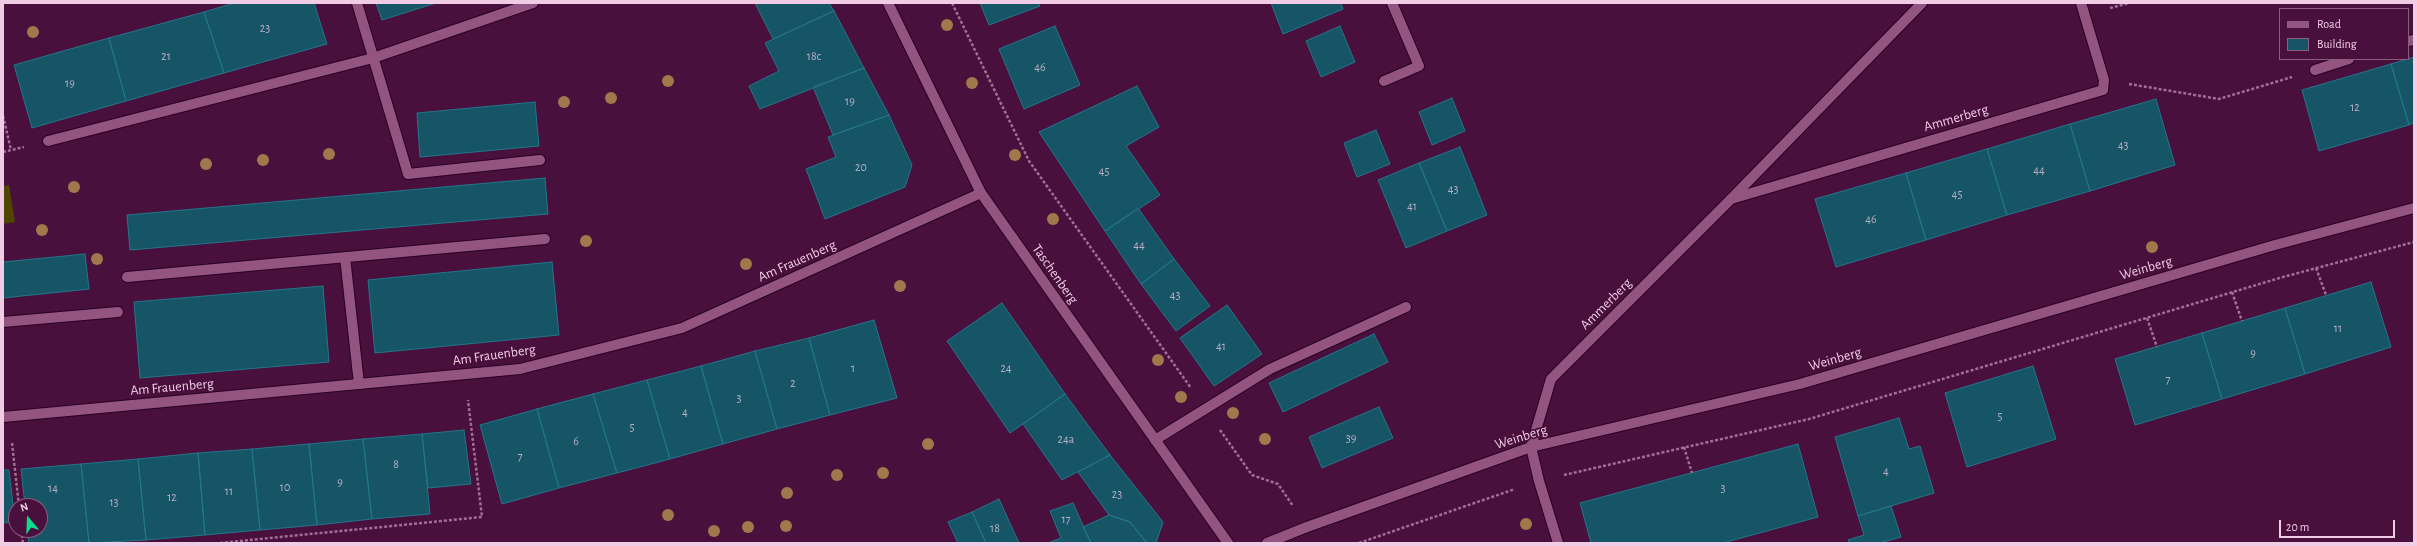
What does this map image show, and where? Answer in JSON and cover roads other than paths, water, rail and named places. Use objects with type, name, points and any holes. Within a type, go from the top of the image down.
[{"type":"street","points":[[357,3],[408,174],[540,160]]},
{"type":"street","points":[[48,141],[373,58],[533,3]]},
{"type":"street","name":"Taschenberg","points":[[888,3],[981,193],[1228,543]]},
{"type":"street","points":[[1384,81],[1420,66],[1392,3]]},
{"type":"street","name":"Ammerberg","points":[[1531,447],[1551,379],[1731,199],[1922,3]]},
{"type":"street","name":"Ammerberg","points":[[1731,199],[2102,90],[2104,80],[2081,3]]},
{"type":"street","points":[[2315,70],[2346,60]]},
{"type":"street","name":"Am Frauenberg","points":[[6,417],[520,369],[682,328],[981,193]]},
{"type":"street","name":"Weinberg","points":[[1267,543],[1307,527],[1531,447],[1800,384],[2275,245],[2414,208]]},
{"type":"street","points":[[127,277],[545,239]]},
{"type":"street","points":[[346,257],[359,384]]},
{"type":"street","points":[[1155,440],[1270,369],[1406,307]]},
{"type":"street","points":[[3,322],[118,312]]},
{"type":"street","points":[[1531,447],[1538,481],[1558,543]]}]
